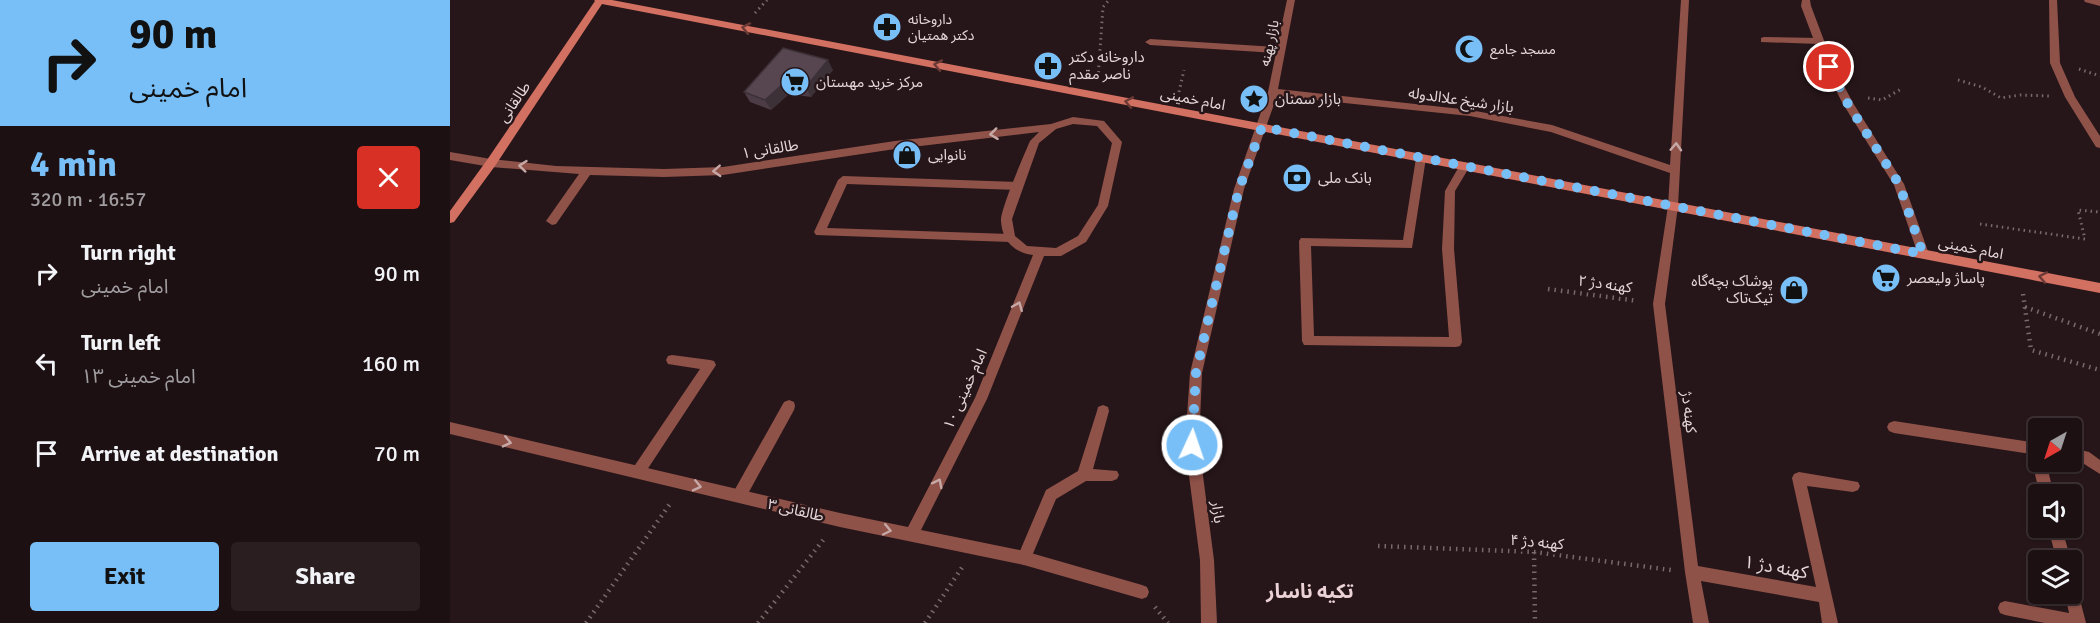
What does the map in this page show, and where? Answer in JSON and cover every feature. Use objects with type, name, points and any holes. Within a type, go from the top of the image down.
[{"type":"street","name":"امام خمینی","points":[[599,0],[2100,288]]},
{"type":"street","name":"طالقانی","points":[[450,219],[491,163],[599,0]]},
{"type":"street","name":"بازار پهنه","points":[[1273,92],[1291,0]]},
{"type":"street","name":"کهنه دژ","points":[[1685,0],[1673,206],[1659,304],[1692,572],[1701,623]]},
{"type":"street","points":[[1806,0],[1806,6],[1819,41],[1842,94],[1899,184],[1923,254]]},
{"type":"street","points":[[2054,0],[2055,63],[2070,97],[2100,144]]},
{"type":"street","points":[[2088,0],[2100,3]]},
{"type":"street","points":[[1764,40],[1819,41]]},
{"type":"street","points":[[1150,42],[1281,50]]},
{"type":"street","points":[[1262,127],[1273,92]]},
{"type":"street","name":"بازار شیخ علاالدوله","points":[[1273,92],[1470,113],[1540,127],[1675,171]]},
{"type":"street","points":[[1073,120],[1100,123],[1117,142],[1103,206],[1082,239],[1057,253],[1024,250],[1010,238],[1006,219],[1035,141],[1052,127],[1073,120]]},
{"type":"street","name":"طالقانی ۱","points":[[450,156],[491,163],[587,171],[664,173],[723,171],[895,145],[1052,127]]},
{"type":"street","name":"بازار","points":[[1209,623],[1207,560],[1192,445],[1196,373],[1239,189],[1262,127]]},
{"type":"street","points":[[1421,158],[1408,245],[1305,241],[1308,341],[1456,342],[1448,249],[1450,191],[1465,166]]},
{"type":"street","points":[[552,221],[587,171]]},
{"type":"street","points":[[1010,238],[820,232],[843,180],[1018,186]]},
{"type":"street","name":"امام خمینی ۱۰","points":[[912,536],[981,399],[1040,252]]},
{"type":"street","points":[[638,472],[710,365],[672,360]]},
{"type":"street","points":[[739,496],[789,406]]},
{"type":"street","points":[[1084,475],[1103,411]]},
{"type":"street","points":[[1894,427],[2028,453]]},
{"type":"street","name":"طالقانی ۳","points":[[450,428],[840,520],[1024,558],[1142,592]]},
{"type":"street","points":[[2082,456],[2100,468]]},
{"type":"street","points":[[1024,558],[1051,495],[1084,475],[1112,475]]},
{"type":"street","points":[[1830,623],[1799,478],[1853,486]]},
{"type":"street","name":"کهنه دژ ۱","points":[[1692,572],[1825,596]]},
{"type":"street","points":[[2005,608],[2079,622],[2075,604]]},
{"type":"path","points":[[1096,95],[1103,7],[1109,0]]},
{"type":"path","points":[[1958,80],[1982,87],[2001,98],[2020,95],[2070,97]]},
{"type":"path","points":[[1842,94],[1882,100],[1903,88]]},
{"type":"path","points":[[1980,224],[2085,239],[2078,210],[2100,212]]},
{"type":"path","points":[[2020,273],[2031,351],[2100,370]]},
{"type":"path","name":"کهنه دژ ۲","points":[[1548,289],[1659,304]]},
{"type":"path","points":[[2025,307],[2100,334]]},
{"type":"path","points":[[586,623],[685,483]]},
{"type":"path","points":[[758,623],[840,520]]},
{"type":"path","name":"کهنه دژ ۴","points":[[1378,546],[1534,552],[1692,572]]},
{"type":"path","points":[[925,623],[976,548]]},
{"type":"path","points":[[1534,552],[1535,623]]},
{"type":"building","points":[[783,48],[828,60],[806,87],[783,84],[765,100],[744,92]]},
{"type":"place","name":"داروخانه دکتر همتیان","points":[[887,27]]},
{"type":"place","name":"مسجد جامع","points":[[1469,49]]},
{"type":"place","name":"داروخانه دکتر ناصر مقدم","points":[[1048,66]]},
{"type":"place","name":"مرکز خرید مهستان","points":[[795,82]]},
{"type":"place","name":"بازار سمنان","points":[[1254,99]]},
{"type":"place","name":"نانوایی","points":[[907,155]]},
{"type":"place","name":"بانک ملی","points":[[1297,178]]},
{"type":"place","name":"پاساژ ولیعصر","points":[[1886,278]]},
{"type":"place","name":"پوشاک بچه‌گاه تیک‌تاک","points":[[1794,290]]},
{"type":"district","name":"تکیه ناسار","points":[[1310,591]]},
{"type":"route","points":[[1192,445],[1196,373],[1239,189],[1262,127],[1923,254],[1899,184],[1848,104],[1829,67]]}]
